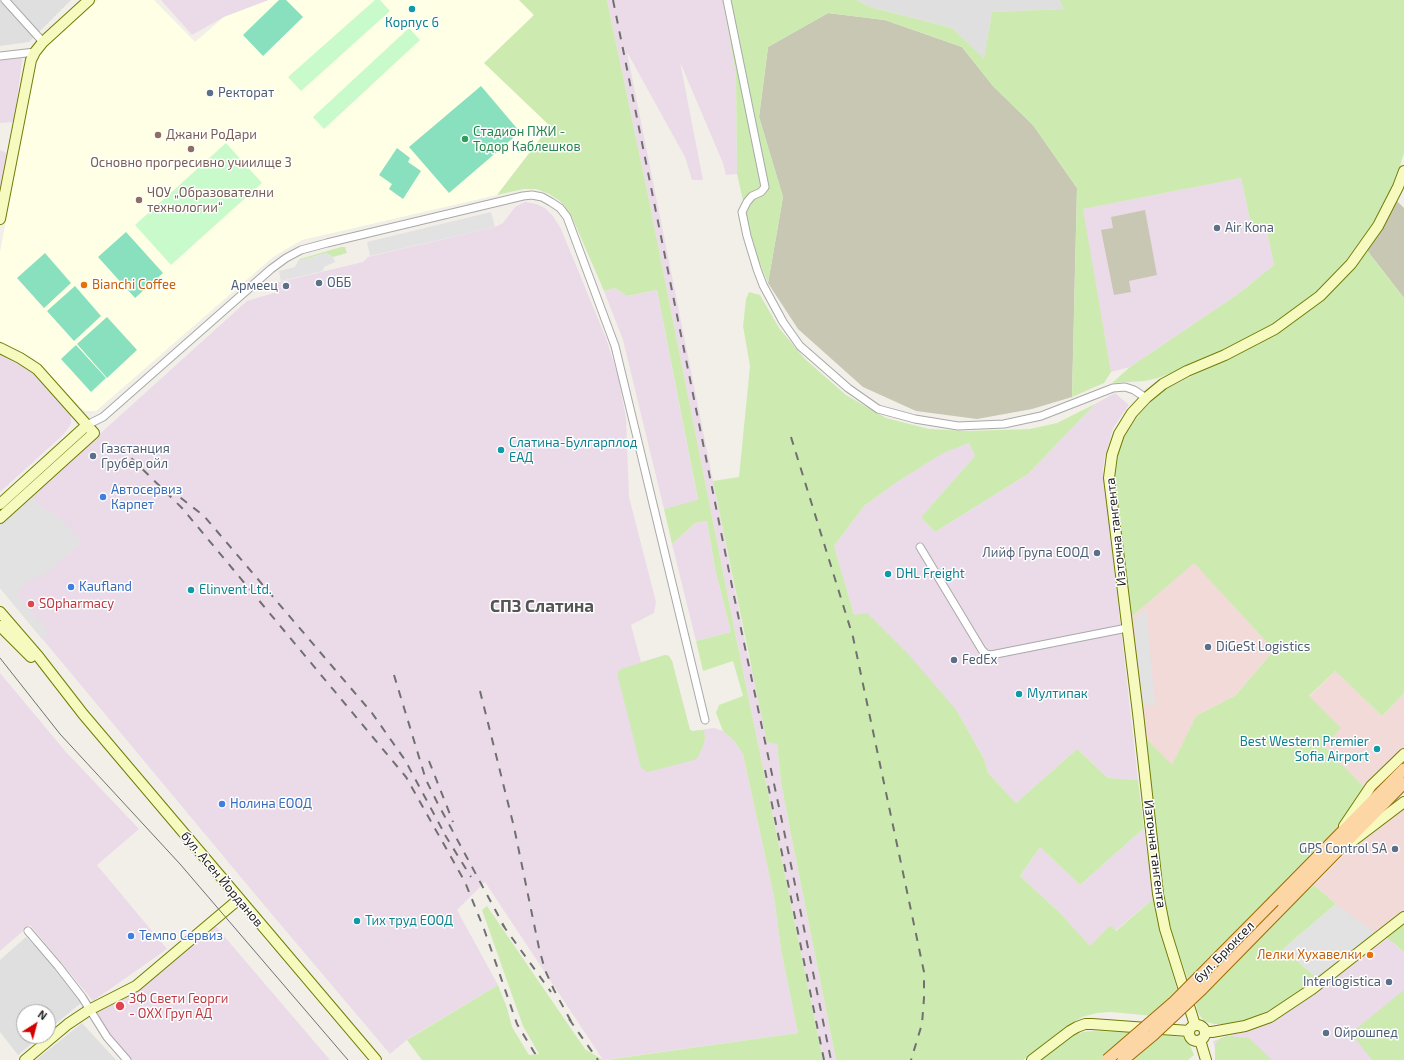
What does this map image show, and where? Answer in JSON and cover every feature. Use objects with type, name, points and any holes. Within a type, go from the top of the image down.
[{"type":"main road","name":"бул. Брюксел","points":[[1123,1060],[1178,1013],[1278,904],[1335,838],[1404,769]]},
{"type":"main road","name":"бул. Брюксел","points":[[1107,1060],[1173,1003],[1335,852],[1404,783]]},
{"type":"street","points":[[5,0],[43,42]]},
{"type":"street","points":[[0,219],[31,60],[43,42],[89,0]]},
{"type":"street","points":[[727,0],[765,187],[761,192],[752,196],[742,212],[747,236],[756,269],[763,284],[783,322],[800,346],[848,388],[878,408],[915,419],[951,425],[1004,424],[1041,416],[1113,388],[1125,387],[1134,390],[1146,398]]},
{"type":"street","points":[[0,56],[35,52]]},
{"type":"street","name":"Източна тангента","points":[[1192,1028],[1165,929],[1158,894],[1109,478],[1112,455],[1118,434],[1132,412],[1163,384],[1187,371],[1225,355],[1275,329],[1320,296],[1351,264],[1378,226],[1398,187],[1404,171]]},
{"type":"street","points":[[0,504],[87,425],[103,417],[271,269],[286,258],[301,250],[333,241],[523,196],[532,195],[542,197],[560,208],[567,217],[616,346],[706,720]]},
{"type":"street","points":[[0,348],[37,369],[94,433]]},
{"type":"street","points":[[0,518],[94,433],[103,417]]},
{"type":"street","points":[[920,547],[982,650],[986,654],[990,655],[1127,628]]},
{"type":"street","name":"бул. Асен Йорданов","points":[[0,612],[239,899],[376,1060]]},
{"type":"street","name":"бул. Асен Йорданов","points":[[0,626],[70,697]]},
{"type":"street","name":"бул. Брюксел","points":[[1335,838],[1372,786],[1404,754]]},
{"type":"street","name":"бул. Брюксел","points":[[1335,852],[1358,838],[1404,802]]},
{"type":"street","points":[[25,1060],[68,1024],[89,1010],[136,986],[239,899]]},
{"type":"street","points":[[1192,1028],[1191,1038],[1196,1040],[1212,1032],[1245,1026],[1270,1017],[1312,988],[1404,917]]},
{"type":"street","points":[[28,931],[82,997],[107,1037],[127,1060]]},
{"type":"street","points":[[1032,1060],[1077,1026],[1085,1024],[1192,1028],[1201,1026],[1206,1060]]},
{"type":"shaded area","points":[[0,0],[71,0],[29,42],[0,46]]},
{"type":"shaded area","points":[[98,0],[154,0],[195,42],[224,17],[269,0],[519,0],[534,15],[484,63],[551,125],[497,195],[302,240],[273,257],[96,411],[84,411],[33,358],[0,341],[0,252],[37,57],[44,47]]},
{"type":"shaded area","points":[[161,0],[269,0],[224,17],[192,35]]},
{"type":"shaded area","points":[[607,0],[723,0],[736,75],[737,174],[726,175],[723,163],[680,62],[703,180],[692,180],[685,157],[627,52],[749,660],[777,744],[781,782],[836,1060],[823,1060],[735,632],[648,195]]},
{"type":"shaded area","points":[[857,0],[1059,0],[1064,9],[992,12],[984,60],[952,28],[870,7]]},
{"type":"shaded area","points":[[828,13],[885,20],[962,47],[993,86],[1033,125],[1077,188],[1072,397],[1032,409],[977,419],[916,411],[863,387],[798,329],[768,283],[783,197],[759,117],[768,47]]},
{"type":"shaded area","points":[[23,53],[14,122],[0,123],[0,56]]},
{"type":"shaded area","points":[[0,150],[7,153],[0,191]]},
{"type":"shaded area","points":[[1241,178],[1252,229],[1266,227],[1274,265],[1238,294],[1130,367],[1111,372],[1082,209]]},
{"type":"shaded area","points":[[1397,201],[1404,208],[1404,298],[1366,249]]},
{"type":"shaded area","points":[[525,202],[536,204],[545,208],[553,216],[561,229],[606,338],[618,376],[626,418],[629,497],[656,602],[654,613],[631,625],[641,662],[665,655],[669,656],[672,661],[690,730],[693,731],[714,728],[723,731],[734,741],[743,754],[774,897],[781,950],[798,1033],[603,1060],[485,882],[457,910],[498,985],[408,1039],[390,1054],[0,588],[0,524],[247,301],[277,292],[275,283],[363,262],[368,257],[495,227],[503,223],[515,207]]},
{"type":"shaded area","points":[[1145,210],[1157,275],[1129,281],[1131,292],[1114,295],[1101,230],[1113,228],[1111,217]]},
{"type":"shaded area","points":[[491,212],[495,227],[370,256],[367,242]]},
{"type":"shaded area","points":[[327,253],[333,257],[335,262],[324,267],[323,271],[281,281],[279,271],[295,267],[298,261]]},
{"type":"shaded area","points":[[615,288],[628,296],[657,290],[698,501],[664,509],[623,340],[604,291]]},
{"type":"shaded area","points":[[0,355],[23,366],[35,374],[71,415],[71,424],[64,434],[0,492]]},
{"type":"shaded area","points":[[1115,393],[1129,405],[1113,428],[1103,469],[1138,780],[1108,778],[1077,749],[1016,803],[988,773],[984,759],[957,711],[854,615],[834,546],[864,506],[943,452],[969,443],[975,456],[921,517],[935,532],[1028,474],[1095,404]]},
{"type":"shaded area","points":[[31,496],[44,509],[57,515],[82,542],[40,578],[37,575],[16,593],[49,632],[42,639],[0,588],[0,524]]},
{"type":"shaded area","points":[[707,521],[715,569],[731,632],[696,641],[672,544],[695,523]]},
{"type":"shaded area","points":[[1194,562],[1274,650],[1236,695],[1196,716],[1172,766],[1145,737],[1129,619]]},
{"type":"shaded area","points":[[1146,609],[1155,705],[1142,706],[1134,621]]},
{"type":"shaded area","points":[[1335,671],[1382,716],[1404,693],[1404,749],[1366,789],[1324,746],[1309,697]]},
{"type":"shaded area","points":[[0,673],[66,752],[139,829],[97,865],[167,949],[93,1001],[30,925],[0,951]]},
{"type":"shaded area","points":[[1404,808],[1404,917],[1374,935],[1317,978],[1336,904],[1314,885],[1347,852]]},
{"type":"shaded area","points":[[1144,828],[1153,899],[1115,931],[1110,925],[1090,947],[1059,912],[1020,876],[1040,847],[1080,885]]},
{"type":"shaded area","points":[[1336,904],[1373,931],[1374,935],[1317,978],[1283,949]]},
{"type":"shaded area","points":[[212,922],[330,1060],[127,1060],[89,1010],[136,986]]},
{"type":"shaded area","points":[[26,937],[63,976],[81,1003],[56,1023],[56,1004],[16,1004],[16,1044],[31,1044],[18,1055],[0,1032],[0,960]]},
{"type":"shaded area","points":[[1388,938],[1404,953],[1404,1060],[1218,1060],[1213,1041],[1274,1021]]},
{"type":"shaded area","points":[[82,1023],[116,1060],[36,1060]]},
{"type":"green space","points":[[279,0],[286,0],[303,17],[263,56],[243,35]]},
{"type":"green space","points":[[375,0],[380,0],[390,11],[301,91],[288,77]]},
{"type":"green space","points":[[519,0],[607,0],[648,195],[735,632],[823,1060],[605,1060],[798,1033],[781,950],[774,897],[743,754],[734,741],[723,731],[716,713],[719,705],[743,696],[733,661],[703,671],[696,641],[731,632],[715,569],[707,521],[695,523],[672,544],[664,509],[698,500],[657,290],[627,296],[615,288],[604,291],[572,217],[560,201],[549,194],[536,189],[524,189],[497,195],[550,126],[484,63],[534,15]]},
{"type":"green space","points":[[723,0],[857,0],[870,7],[952,28],[984,59],[992,12],[1064,9],[1059,0],[1404,0],[1404,153],[1394,185],[1373,223],[1346,260],[1316,292],[1272,325],[1190,366],[1158,378],[1145,381],[1112,383],[1130,367],[1238,294],[1274,265],[1266,227],[1252,229],[1241,178],[1083,209],[1111,372],[1104,383],[1072,397],[1077,188],[1033,125],[993,86],[962,47],[885,20],[828,13],[768,47],[759,117],[783,197],[768,283],[754,249],[737,174],[736,75]]},
{"type":"green space","points":[[409,28],[420,40],[324,129],[313,117]]},
{"type":"green space","name":"Стадион ПЖИ - Тодор Каблешков","points":[[481,86],[520,132],[449,193],[409,147]]},
{"type":"green space","points":[[226,143],[262,183],[171,265],[135,225]]},
{"type":"green space","points":[[397,148],[410,158],[408,162],[421,171],[403,199],[389,189],[392,184],[379,175]]},
{"type":"green space","points":[[126,232],[163,273],[135,298],[98,257]]},
{"type":"green space","points":[[345,247],[347,253],[333,257],[327,253],[298,261],[300,259]]},
{"type":"green space","points":[[1366,249],[1404,298],[1404,693],[1382,716],[1335,671],[1309,696],[1341,728],[1324,746],[1366,789],[1326,843],[1189,983],[1170,927],[1163,894],[1145,737],[1172,765],[1196,716],[1236,695],[1274,650],[1194,563],[1129,619],[1113,478],[1116,456],[1124,437],[1141,411],[1166,389],[1277,333]]},
{"type":"green space","points":[[45,253],[71,283],[44,308],[17,278]]},
{"type":"green space","points":[[75,286],[101,316],[74,341],[47,311]]},
{"type":"green space","points":[[749,292],[760,295],[779,328],[805,359],[846,395],[886,418],[929,429],[968,431],[1030,429],[1057,423],[1095,404],[1028,474],[935,532],[921,517],[975,456],[969,443],[943,453],[897,482],[864,506],[834,546],[854,615],[867,613],[909,655],[957,711],[984,759],[988,773],[1016,803],[1077,749],[1108,778],[1138,780],[1144,828],[1080,885],[1040,847],[1020,876],[1059,912],[1090,946],[1110,925],[1116,931],[1153,899],[1160,930],[1178,993],[1153,1016],[1111,1012],[1097,1013],[1082,1017],[1066,1027],[1023,1060],[836,1060],[781,782],[777,744],[767,742],[713,481],[739,477],[750,366],[743,326],[746,299]]},
{"type":"green space","points":[[107,317],[137,350],[107,378],[77,344]]},
{"type":"green space","points":[[76,345],[106,378],[91,392],[61,359]]},
{"type":"green space","points":[[665,655],[669,656],[672,661],[690,730],[704,731],[704,744],[698,757],[694,760],[648,772],[641,768],[618,673],[621,669]]},
{"type":"green space","points":[[1314,885],[1336,904],[1283,949],[1317,978],[1276,1007],[1256,1016],[1225,1024],[1214,1024],[1204,1021],[1197,1010],[1196,1003],[1285,912]]},
{"type":"green space","points":[[487,906],[585,1049],[603,1060],[422,1060],[407,1040],[498,985],[507,1008],[512,1027],[529,1055],[539,1054],[523,1026],[482,910]]},
{"type":"green space","points":[[1404,917],[1404,953],[1382,934]]},
{"type":"green space","points":[[1404,990],[1404,1060],[1372,1060],[1351,1033]]},
{"type":"green space","points":[[1082,1032],[1135,1032],[1101,1060],[1040,1060],[1070,1037]]},
{"type":"green space","points":[[1162,1035],[1182,1037],[1188,1040],[1194,1055],[1188,1060],[1131,1060]]},
{"type":"green space","points":[[1227,1036],[1249,1038],[1272,1060],[1215,1060],[1215,1045],[1219,1039]]},
{"type":"tram line","points":[[0,658],[60,734],[180,864],[348,1060]]},
{"type":"railway","points":[[613,0],[734,596],[831,1060]]},
{"type":"railway","points":[[791,437],[853,637],[924,972],[922,1024],[911,1060]]},
{"type":"railway","points":[[120,447],[182,508],[406,777],[465,882],[484,929],[517,1024],[540,1060]]},
{"type":"railway","points":[[168,488],[204,516],[372,713],[405,760],[442,829]]},
{"type":"railway","points":[[394,675],[426,780],[505,928]]},
{"type":"railway","points":[[480,691],[514,827],[539,948],[545,970],[572,1023]]},
{"type":"railway","points":[[429,761],[453,822]]},
{"type":"railway","points":[[765,770],[824,1060]]},
{"type":"railway","points":[[445,835],[471,877]]},
{"type":"railway","points":[[502,924],[551,992]]},
{"type":"railway","points":[[569,1019],[598,1060]]},
{"type":"place","name":"Корпус 6","points":[[412,9]]},
{"type":"place","name":"Ректорат","points":[[210,93]]},
{"type":"place","name":"Джани РоДари","points":[[158,135]]},
{"type":"place","name":"Стадион ПЖИ - Тодор Каблешков","points":[[465,139]]},
{"type":"place","name":"Основно прогресивно учиилще 3","points":[[191,149]]},
{"type":"place","name":"ЧОУ „Образователни технологии“","points":[[139,200]]},
{"type":"place","name":"Air Kona","points":[[1217,228]]},
{"type":"place","name":"ОББ","points":[[319,283]]},
{"type":"place","name":"Bianchi Coffee","points":[[84,285]]},
{"type":"place","name":"Армеец","points":[[286,286]]},
{"type":"place","name":"Слатина-Булгарплод ЕАД","points":[[501,450]]},
{"type":"place","name":"Газстанция Грубер ойл","points":[[93,456]]},
{"type":"place","name":"Автосервиз Карпет","points":[[103,497]]},
{"type":"place","name":"Лийф Група ЕООД","points":[[1097,553]]},
{"type":"place","name":"DHL Freight","points":[[888,574]]},
{"type":"place","name":"Kaufland","points":[[71,587]]},
{"type":"place","name":"Elinvent Ltd.","points":[[191,590]]},
{"type":"place","name":"SOpharmacy","points":[[31,604]]},
{"type":"place","name":"DiGeSt Logistics","points":[[1208,647]]},
{"type":"place","name":"FedEx","points":[[954,660]]},
{"type":"place","name":"Мултипак","points":[[1019,694]]},
{"type":"place","name":"Best Western Premier Sofia Airport","points":[[1377,749]]},
{"type":"place","name":"Нолина ЕООД","points":[[222,804]]},
{"type":"place","name":"GPS Control SA","points":[[1395,849]]},
{"type":"place","name":"Тих труд ЕООД","points":[[357,921]]},
{"type":"place","name":"Темпо Сервиз","points":[[131,936]]},
{"type":"place","name":"Лелки Хухавелки","points":[[1370,955]]},
{"type":"place","name":"Interlogistica","points":[[1389,982]]},
{"type":"place","name":"ЗФ Свети Георги - ОХХ Груп АД","points":[[120,1006]]},
{"type":"place","name":"Ойрошпед","points":[[1326,1033]]},
{"type":"district","name":"СПЗ Слатина","points":[[542,606]]}]
